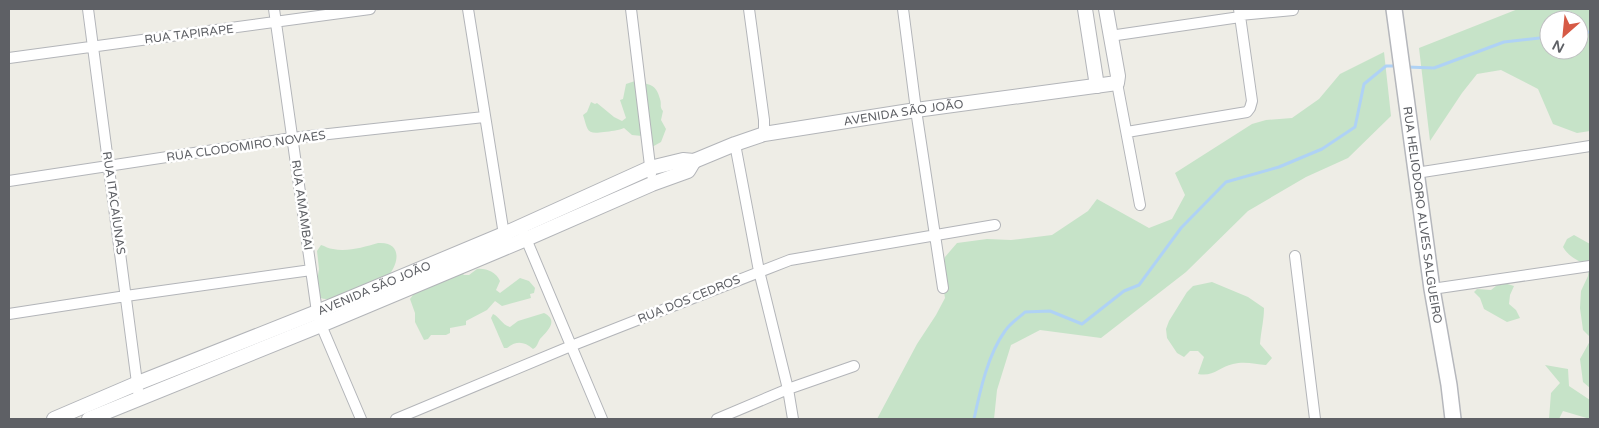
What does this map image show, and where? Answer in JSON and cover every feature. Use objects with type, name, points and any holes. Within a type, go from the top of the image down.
[{"type":"main road","name":"RUA HELIODORO ALVES SALGUEIRO","points":[[1394,9],[1432,290],[1449,385],[1453,419]]},
{"type":"street","name":"RUA ITACAÍUNAS","points":[[88,9],[139,398]]},
{"type":"street","name":"RUA AMAMBAI","points":[[274,9],[319,318],[361,419]]},
{"type":"street","name":"RUA TAPIRAPE","points":[[9,58],[370,9]]},
{"type":"street","points":[[468,9],[505,240]]},
{"type":"street","points":[[631,9],[652,184]]},
{"type":"street","points":[[750,9],[764,120],[764,134]]},
{"type":"street","points":[[903,9],[943,288]]},
{"type":"street","points":[[1085,9],[1097,86]]},
{"type":"street","points":[[1106,9],[1118,76],[1117,83],[1140,205]]},
{"type":"street","points":[[1110,36],[1240,13],[1293,10]]},
{"type":"street","points":[[1127,132],[1247,112],[1252,101],[1240,13]]},
{"type":"street","name":"AVENIDA SÃO JOÃO","points":[[523,233],[650,168],[683,160],[694,161],[764,134],[916,110],[1117,83]]},
{"type":"street","name":"RUA CLODOMIRO NOVAES","points":[[9,181],[292,138],[484,117]]},
{"type":"street","points":[[736,144],[759,271],[788,389],[793,419]]},
{"type":"street","points":[[1416,173],[1590,146]]},
{"type":"street","name":"AVENIDA SÃO JOÃO","points":[[54,419],[138,383],[229,354],[505,240],[688,170],[694,161]]},
{"type":"street","name":"RUA DOS CEDROS","points":[[396,419],[570,346],[790,260],[995,225]]},
{"type":"street","points":[[523,233],[602,419]]},
{"type":"street","points":[[1295,256],[1315,419]]},
{"type":"street","points":[[1432,290],[1590,266]]},
{"type":"street","points":[[9,314],[311,270]]},
{"type":"street","name":"AVENIDA SÃO JOÃO","points":[[89,419],[139,398],[229,354]]},
{"type":"street","points":[[717,419],[788,389],[854,366]]},
{"type":"green space","points":[[1518,9],[1590,9],[1590,131],[1577,133],[1553,124],[1538,89],[1501,70],[1477,74],[1430,141],[1419,48]]},
{"type":"green space","points":[[1384,52],[1391,116],[1348,158],[1306,177],[1248,211],[1186,272],[1101,338],[1040,330],[1011,345],[997,390],[994,419],[877,419],[917,344],[945,298],[941,273],[945,257],[957,243],[987,239],[1011,240],[1052,235],[1088,211],[1097,199],[1149,228],[1172,219],[1185,195],[1175,173],[1252,124],[1266,120],[1292,118],[1319,99],[1340,74]]},
{"type":"green space","points":[[635,81],[654,87],[661,101],[663,111],[661,120],[666,129],[661,142],[652,147],[642,136],[632,135],[624,128],[598,133],[591,132],[587,128],[583,115],[587,112],[591,102],[597,103],[622,121],[626,118],[620,100],[623,99],[626,84]]},
{"type":"green space","points":[[1574,235],[1590,244],[1590,337],[1583,330],[1580,308],[1581,291],[1588,276],[1589,268],[1572,257],[1563,247],[1567,239]]},
{"type":"green space","points":[[386,243],[395,250],[396,262],[385,279],[343,297],[326,299],[319,297],[317,251],[321,245],[332,249],[344,250]]},
{"type":"green space","points":[[477,269],[484,269],[496,275],[500,281],[496,290],[500,293],[520,278],[529,281],[535,288],[534,293],[530,294],[531,298],[502,306],[495,301],[487,310],[466,321],[466,325],[450,328],[450,333],[446,335],[431,335],[428,339],[424,340],[415,322],[415,313],[410,299],[421,284],[460,271],[464,275],[469,275]]},
{"type":"green space","points":[[1212,282],[1248,297],[1264,308],[1260,344],[1272,358],[1266,365],[1237,363],[1212,373],[1198,374],[1204,357],[1198,351],[1190,351],[1184,357],[1177,353],[1167,338],[1166,329],[1169,321],[1187,292],[1193,286]]},
{"type":"green space","points":[[1501,282],[1514,286],[1509,304],[1516,310],[1520,318],[1507,322],[1484,309],[1480,298],[1474,292],[1477,289],[1491,290]]},
{"type":"green space","points":[[544,313],[549,316],[551,323],[537,346],[533,349],[526,344],[520,343],[504,348],[491,318],[493,314],[510,327],[518,321]]},
{"type":"green space","points":[[1590,341],[1590,388],[1583,382],[1580,359]]},
{"type":"green space","points":[[1545,365],[1568,369],[1569,386],[1590,400],[1590,419],[1563,411],[1559,419],[1549,419],[1551,393],[1560,383]]},
{"type":"waterway","points":[[1407,67],[1434,68],[1504,42],[1539,38]]},
{"type":"waterway","points":[[974,419],[985,373],[999,340],[1007,328],[1025,312],[1050,311],[1082,324],[1124,291],[1139,285],[1181,228],[1226,182],[1279,167],[1322,149],[1355,127],[1364,84],[1386,66],[1398,66]]}]
